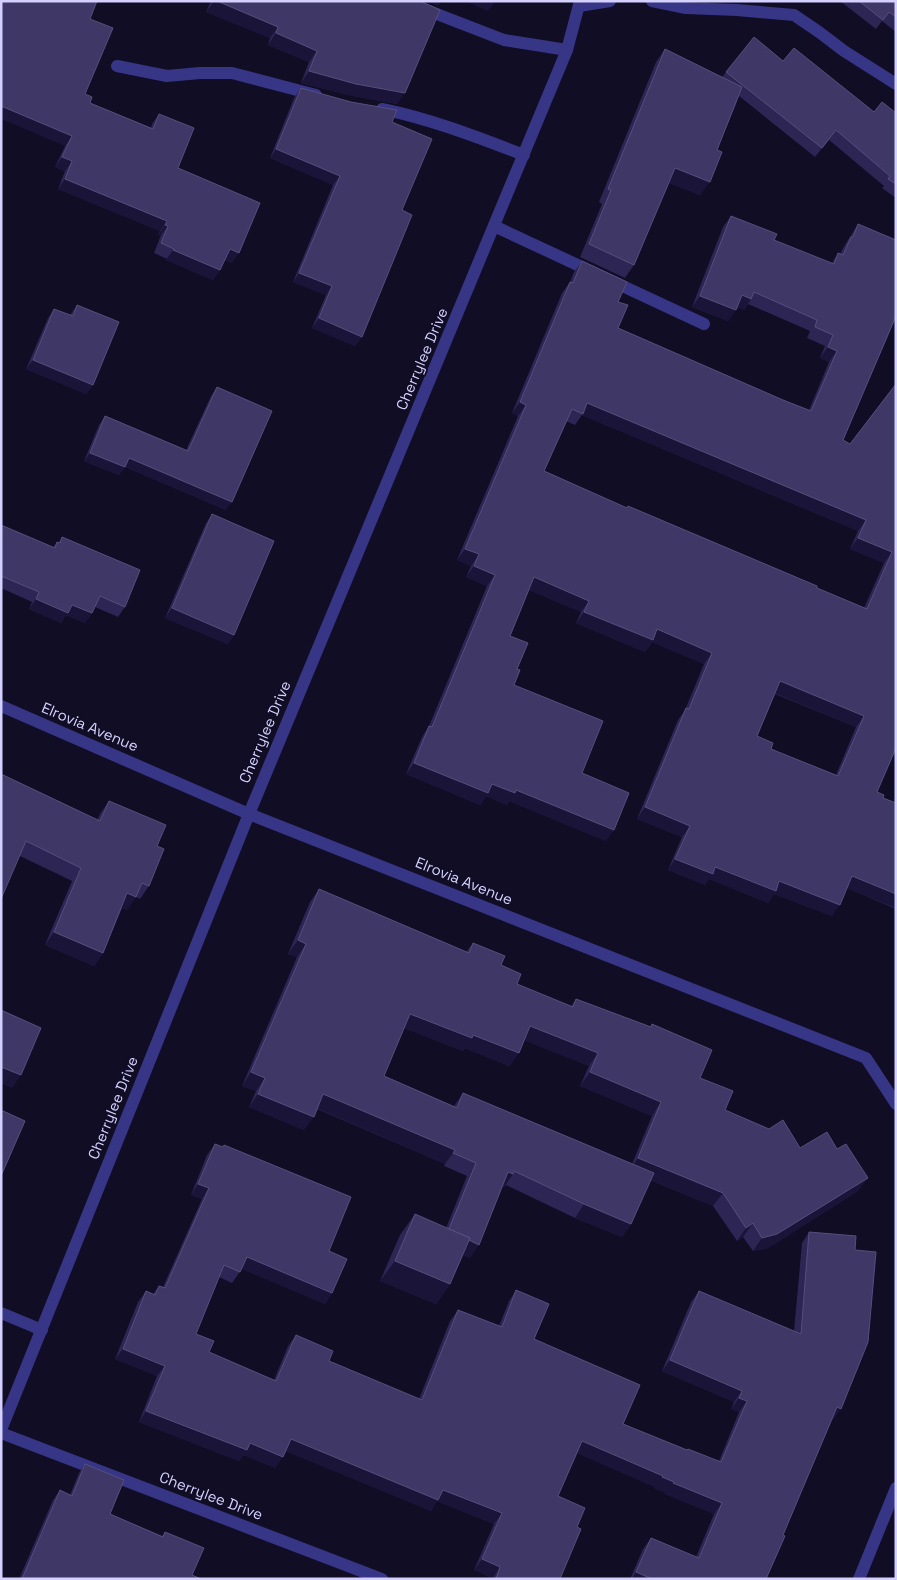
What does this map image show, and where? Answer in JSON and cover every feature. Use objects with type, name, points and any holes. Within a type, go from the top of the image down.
[{"type":"street","points":[[403,1],[504,40],[567,50]]},
{"type":"street","points":[[579,4],[610,1]]},
{"type":"street","points":[[652,1],[686,8],[794,15],[844,51],[896,84]]},
{"type":"street","name":"Cherrylee Drive","points":[[382,1579],[1,1432],[249,814],[567,50],[579,4]]},
{"type":"street","points":[[117,66],[167,76],[200,72],[232,73],[327,98]]},
{"type":"street","points":[[372,108],[399,113],[456,129],[524,155]]},
{"type":"street","points":[[494,226],[704,324]]},
{"type":"street","name":"Elrovia Avenue","points":[[1,706],[249,814],[866,1058],[896,1104]]},
{"type":"street","points":[[1,1313],[42,1330]]},
{"type":"street","points":[[859,1579],[896,1488]]},
{"type":"building","points":[[1,1],[97,1],[90,19],[113,28],[85,94],[92,97],[90,103],[153,129],[159,114],[194,128],[178,168],[260,203],[239,253],[230,249],[220,270],[161,243],[168,226],[165,225],[167,221],[65,179],[72,161],[62,157],[72,136],[1,106]]},
{"type":"building","points":[[217,1],[420,1],[440,10],[405,93],[356,84],[309,71],[317,51],[276,33],[278,27]]},
{"type":"building","points":[[859,1],[896,1],[896,17],[889,12],[883,20]]},
{"type":"building","points":[[754,37],[783,61],[794,48],[874,112],[882,102],[896,113],[896,184],[888,179],[890,176],[836,130],[822,148],[726,72]]},
{"type":"building","points":[[665,49],[742,87],[717,150],[722,152],[710,182],[675,168],[634,265],[589,244],[611,190],[608,189]]},
{"type":"building","points":[[301,88],[351,102],[397,110],[392,122],[432,139],[402,210],[412,215],[362,337],[319,318],[332,286],[299,273],[340,176],[276,149]]},
{"type":"building","points":[[731,216],[777,234],[774,240],[834,264],[838,253],[843,255],[858,224],[896,240],[896,316],[843,440],[850,444],[896,384],[896,748],[877,792],[884,795],[883,798],[896,803],[896,894],[852,876],[840,905],[779,881],[776,891],[715,867],[713,874],[675,859],[690,826],[645,807],[686,708],[689,709],[712,653],[657,629],[653,640],[584,612],[589,601],[534,577],[510,636],[528,643],[517,669],[520,670],[514,685],[603,721],[582,773],[629,793],[614,830],[516,790],[515,793],[492,784],[488,793],[414,763],[429,726],[432,727],[495,575],[474,566],[479,554],[465,549],[526,405],[520,402],[570,282],[573,283],[582,261],[627,282],[618,302],[628,305],[618,328],[811,411],[837,351],[828,347],[833,335],[815,327],[817,320],[754,292],[751,299],[742,295],[736,310],[700,296]],"holes":[[[587,403],[866,520],[858,538],[892,552],[867,609],[817,588],[817,586],[628,506],[627,508],[544,471],[572,409],[583,414]],[[780,681],[864,716],[838,776],[771,749],[773,743],[757,736]]]},
{"type":"building","points":[[77,305],[119,322],[93,385],[33,360],[54,309],[73,316]]},
{"type":"building","points":[[217,387],[272,411],[232,502],[129,458],[125,467],[90,453],[105,416],[188,451]]},
{"type":"building","points":[[212,514],[274,541],[234,635],[172,608]]},
{"type":"building","points":[[1,525],[55,548],[57,542],[60,543],[62,537],[140,570],[125,607],[100,596],[92,613],[72,605],[68,613],[36,599],[39,592],[1,576]]},
{"type":"building","points":[[1,774],[100,821],[109,801],[166,825],[157,846],[164,849],[149,886],[142,883],[136,897],[127,893],[103,953],[54,932],[81,868],[26,841],[1,899]]},
{"type":"building","points":[[319,889],[469,953],[473,943],[505,956],[501,965],[521,974],[517,984],[573,1007],[576,999],[651,1027],[652,1024],[712,1050],[700,1078],[733,1091],[725,1110],[769,1129],[783,1120],[800,1148],[827,1132],[837,1149],[846,1144],[868,1178],[777,1234],[762,1238],[753,1223],[746,1228],[723,1193],[638,1158],[661,1102],[590,1072],[598,1053],[530,1026],[519,1053],[473,1035],[472,1038],[410,1014],[384,1076],[457,1108],[463,1093],[654,1173],[631,1224],[514,1171],[513,1174],[508,1172],[479,1245],[469,1240],[470,1238],[449,1229],[476,1163],[453,1153],[455,1150],[323,1094],[314,1117],[258,1094],[265,1078],[251,1072],[306,944],[298,940]]},
{"type":"building","points":[[1,1010],[41,1028],[21,1075],[1,1067]]},
{"type":"building","points":[[1,1110],[25,1121],[1,1176]]},
{"type":"building","points":[[215,1144],[223,1147],[224,1145],[351,1197],[329,1251],[347,1259],[332,1293],[247,1257],[240,1272],[224,1265],[196,1334],[214,1341],[209,1352],[276,1381],[296,1335],[333,1351],[329,1361],[422,1400],[458,1310],[502,1327],[516,1290],[549,1304],[534,1339],[640,1385],[623,1424],[721,1462],[747,1401],[739,1398],[742,1391],[670,1360],[699,1291],[801,1334],[809,1232],[856,1236],[855,1250],[876,1252],[868,1342],[841,1409],[837,1407],[766,1579],[652,1579],[636,1572],[651,1538],[699,1558],[722,1503],[673,1483],[663,1476],[582,1441],[558,1496],[585,1508],[577,1527],[581,1529],[560,1579],[496,1579],[500,1567],[482,1559],[502,1513],[443,1490],[438,1500],[291,1439],[283,1457],[250,1443],[247,1450],[146,1411],[165,1366],[123,1349],[146,1291],[155,1295],[159,1286],[165,1288],[209,1188],[198,1184]]},
{"type":"building","points":[[415,1214],[470,1238],[450,1284],[395,1261]]},
{"type":"building","points":[[85,1464],[124,1480],[110,1514],[163,1537],[165,1532],[204,1548],[192,1575],[201,1579],[22,1579],[60,1490],[72,1496]]}]
